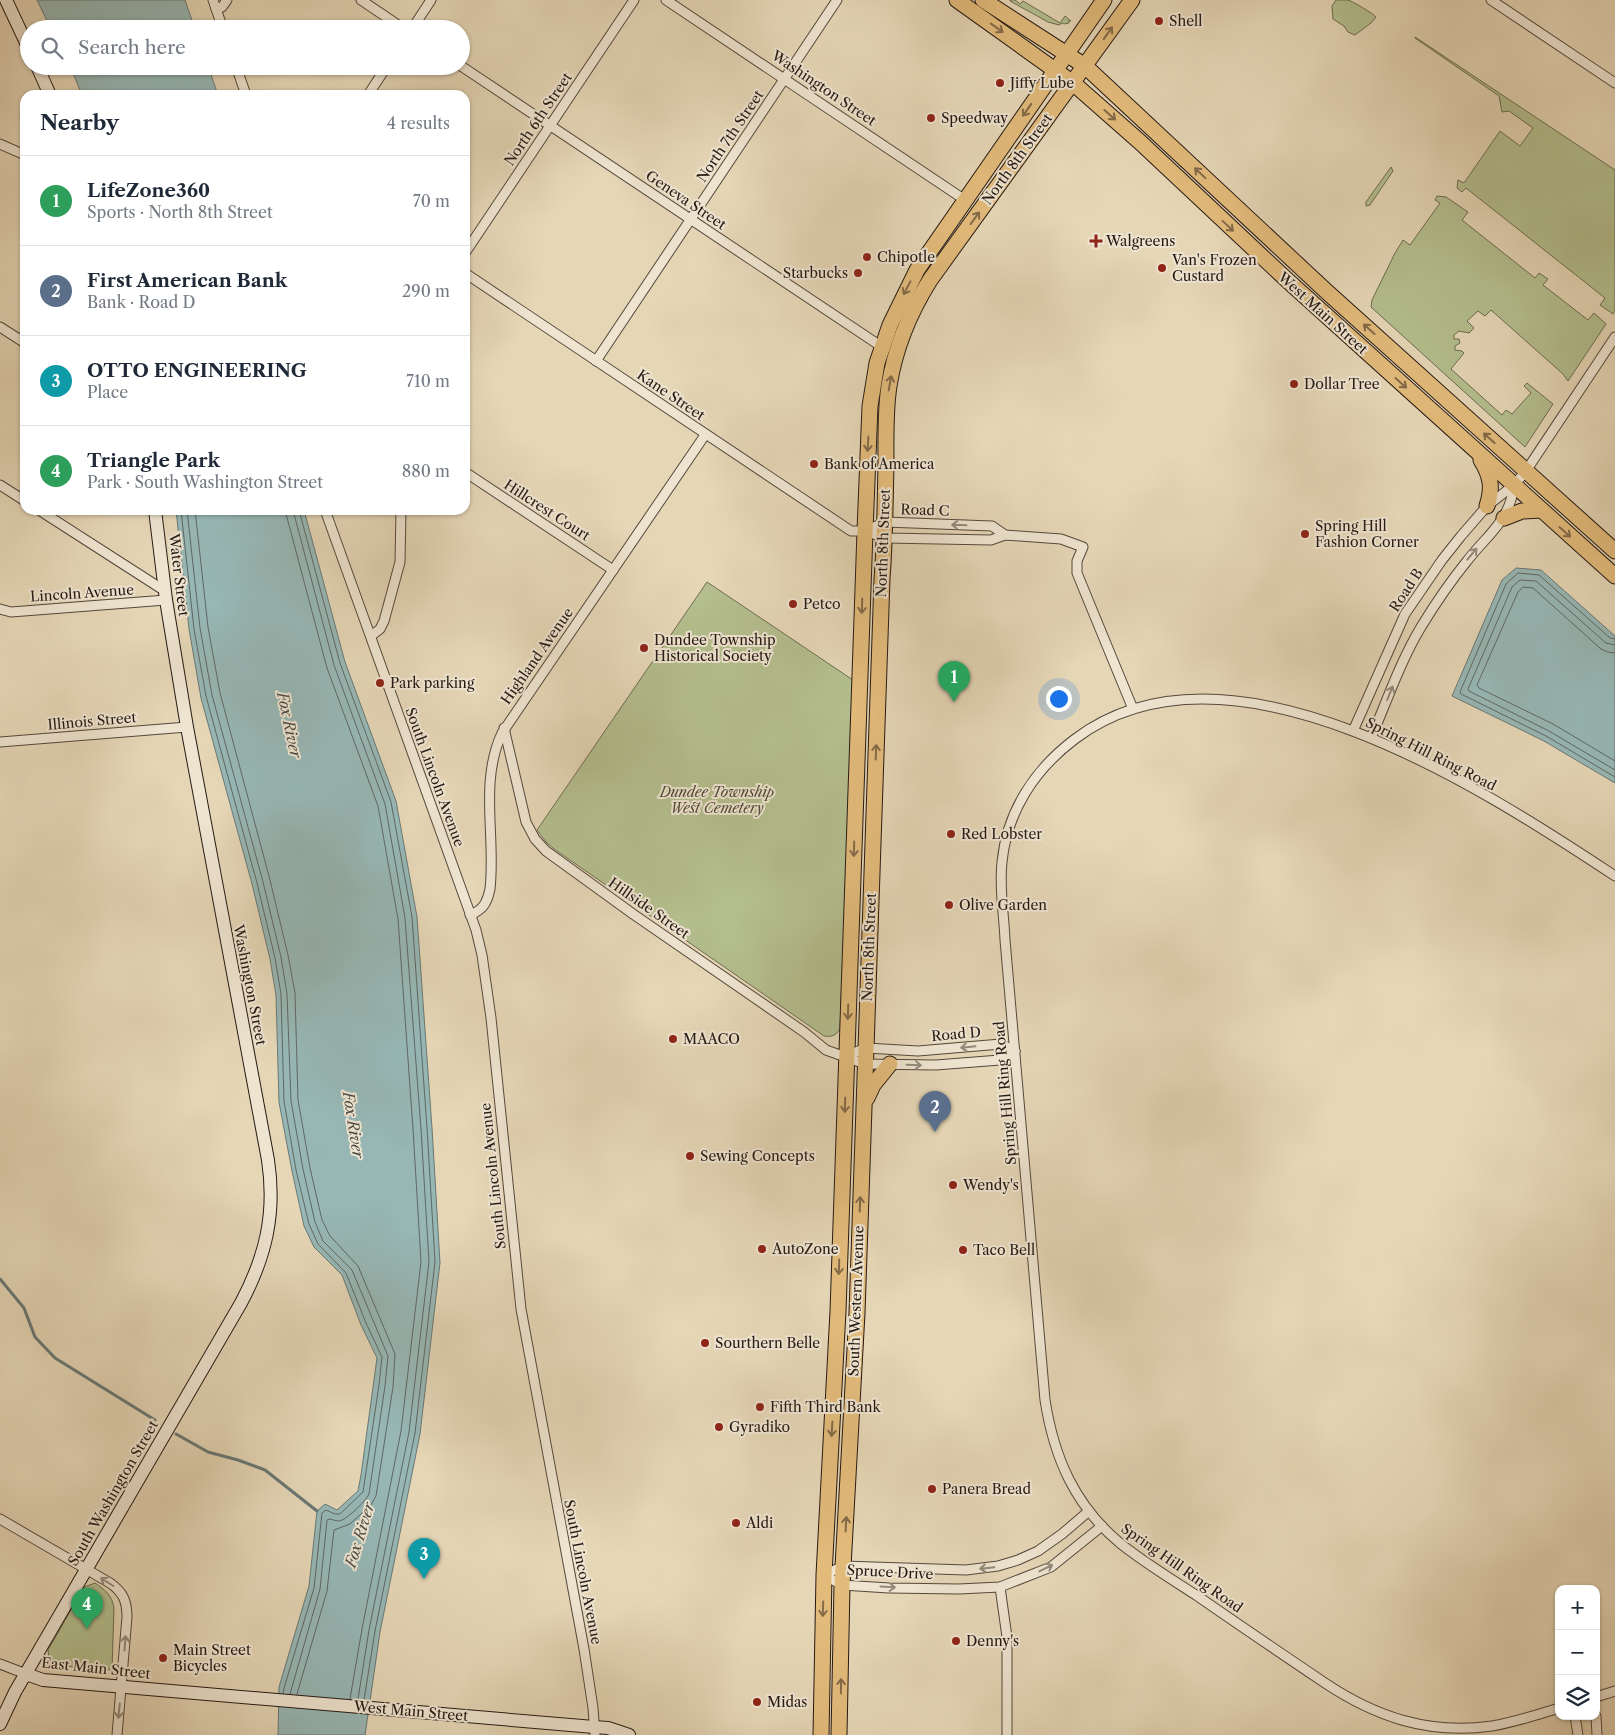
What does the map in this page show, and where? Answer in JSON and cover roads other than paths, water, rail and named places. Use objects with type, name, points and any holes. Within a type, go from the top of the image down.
[{"type":"main road","name":"West Main Street","points":[[957,0],[1073,83],[1140,142],[1287,280],[1615,576]]},
{"type":"main road","name":"West Main Street","points":[[983,0],[1085,66],[1326,291],[1615,552]]},
{"type":"main road","name":"North 8th Street","points":[[846,1056],[870,406],[876,363],[881,346],[901,300],[917,270],[1104,0]]},
{"type":"main road","name":"North 8th Street","points":[[866,1048],[885,538],[887,410],[889,386],[896,356],[911,315],[930,280],[1132,0]]},
{"type":"main road","points":[[1477,452],[1490,478],[1492,488],[1487,506]]},
{"type":"main road","points":[[1504,518],[1522,511],[1541,510]]},
{"type":"main road","points":[[858,728],[877,728]]},
{"type":"main road","name":"South Western Avenue","points":[[839,1735],[842,1585],[857,1313],[866,1048]]},
{"type":"main road","name":"South Western Avenue","points":[[821,1735],[824,1575],[838,1311],[846,1056]]},
{"type":"main road","points":[[864,1104],[872,1085],[890,1064]]},
{"type":"street","points":[[6,0],[20,30]]},
{"type":"street","points":[[214,4],[222,6],[227,0]]},
{"type":"street","points":[[361,0],[391,20]]},
{"type":"street","points":[[418,20],[431,0]]},
{"type":"street","name":"North 6th Street","points":[[470,246],[634,0]]},
{"type":"street","name":"Washington Street","points":[[666,0],[965,200]]},
{"type":"street","name":"North 7th Street","points":[[596,361],[837,0]]},
{"type":"street","points":[[1491,0],[1615,83]]},
{"type":"street","points":[[214,4],[220,20]]},
{"type":"street","name":"Geneva Street","points":[[470,72],[896,356]]},
{"type":"street","points":[[41,75],[48,90]]},
{"type":"street","points":[[239,75],[244,90]]},
{"type":"street","points":[[371,90],[381,75]]},
{"type":"street","points":[[0,144],[20,153]]},
{"type":"street","name":"Kane Street","points":[[470,276],[842,526],[853,532],[865,531]]},
{"type":"street","points":[[0,327],[20,340]]},
{"type":"street","name":"Road B","points":[[1353,731],[1404,614],[1442,560],[1487,506],[1514,485],[1526,470],[1615,337]]},
{"type":"street","name":"Highland Avenue","points":[[470,916],[485,906],[490,889],[490,777],[495,748],[504,728],[705,435]]},
{"type":"street","name":"Hillcrest Court","points":[[470,475],[613,570]]},
{"type":"street","points":[[0,485],[20,498]]},
{"type":"street","name":"Road B","points":[[1371,738],[1404,659],[1420,628],[1443,592],[1467,560],[1504,518],[1514,485]]},
{"type":"street","points":[[46,515],[166,596]]},
{"type":"street","name":"Water Street","points":[[156,515],[173,643]]},
{"type":"street","points":[[327,515],[371,636],[380,629],[399,566],[401,515]]},
{"type":"street","name":"Road C","points":[[865,531],[885,522],[992,526],[1005,535]]},
{"type":"street","name":"Road C","points":[[865,531],[885,538],[991,540],[1005,535],[1061,539],[1083,547],[1077,561],[1077,573],[1133,709]]},
{"type":"street","name":"Lincoln Avenue","points":[[0,609],[12,612],[166,596]]},
{"type":"street","name":"South Lincoln Avenue","points":[[371,636],[481,950],[489,1000],[521,1309],[584,1649],[595,1731]]},
{"type":"street","name":"Washington Street","points":[[173,643],[270,1171],[268,1230],[264,1248],[254,1276],[227,1326]]},
{"type":"street","name":"Spring Hill Ring Road","points":[[1555,1709],[1498,1725],[1456,1729],[1437,1728],[1406,1722],[1371,1710],[1330,1687],[1142,1559],[1121,1544],[1089,1511],[1061,1463],[1054,1442],[1046,1405],[1001,873],[1004,846],[1012,818],[1032,782],[1056,754],[1088,730],[1133,709],[1165,701],[1188,698],[1232,700],[1293,712],[1371,738],[1483,794],[1552,835],[1615,876]]},
{"type":"street","name":"Illinois Street","points":[[0,742],[187,727]]},
{"type":"street","name":"Hillside Street","points":[[504,728],[526,822],[535,839],[546,850],[633,914],[804,1032],[826,1050],[834,1054],[846,1056]]},
{"type":"street","name":"Road D","points":[[846,1056],[866,1048],[918,1051],[1001,1044],[1015,1051]]},
{"type":"street","points":[[846,1056],[865,1064],[936,1065],[1000,1060],[1015,1051]]},
{"type":"street","name":"South Washington Street","points":[[0,1724],[15,1692],[227,1326]]},
{"type":"street","name":"Spruce Drive","points":[[824,1575],[843,1566],[966,1570],[998,1566],[1038,1551],[1089,1511]]},
{"type":"street","points":[[0,1519],[115,1587],[125,1599],[126,1617],[117,1735]]},
{"type":"street","name":"Spruce Drive","points":[[824,1575],[842,1585],[924,1588],[1000,1587],[1051,1567],[1102,1526]]},
{"type":"street","points":[[1000,1587],[1007,1638],[1007,1735]]},
{"type":"street","name":"East Main Street","points":[[0,1664],[43,1680],[191,1693]]},
{"type":"street","points":[[1600,1696],[1615,1691]]},
{"type":"street","name":"West Main Street","points":[[191,1693],[376,1708],[595,1731],[608,1728],[630,1735]]},
{"type":"street","points":[[1576,1720],[1578,1735]]},
{"type":"street","points":[[1596,1720],[1597,1735]]},
{"type":"water","points":[[37,0],[185,0],[192,20],[47,20]]},
{"type":"water","points":[[74,75],[211,75],[216,90],[80,90]]},
{"type":"water","name":"Fox River","points":[[177,515],[305,515],[345,662],[396,801],[417,917],[440,1263],[420,1434],[380,1632],[365,1735],[278,1735],[279,1687],[309,1586],[317,1511],[325,1504],[337,1510],[358,1491],[377,1358],[361,1325],[342,1275],[314,1247],[304,1226],[279,1102],[276,995],[270,959],[252,884],[201,698],[189,629]]},
{"type":"water","points":[[1516,568],[1541,570],[1615,636],[1615,783],[1544,741],[1452,696],[1502,580]]},
{"type":"waterway","points":[[0,1279],[24,1308],[35,1337],[55,1358],[155,1420]]},
{"type":"waterway","points":[[176,1434],[208,1452],[265,1470],[317,1511]]},
{"type":"place","name":"Shell","points":[[1159,21]]},
{"type":"place","name":"Jiffy Lube","points":[[1000,83]]},
{"type":"place","name":"Speedway","points":[[931,118]]},
{"type":"place","name":"Walgreens","points":[[1096,241]]},
{"type":"place","name":"Chipotle","points":[[867,257]]},
{"type":"place","name":"Van's Frozen Custard","points":[[1162,268]]},
{"type":"place","name":"Starbucks","points":[[858,273]]},
{"type":"place","name":"Dollar Tree","points":[[1294,384]]},
{"type":"place","name":"Bank of America","points":[[814,464]]},
{"type":"place","name":"Spring Hill Fashion Corner","points":[[1305,534]]},
{"type":"place","name":"Petco","points":[[793,604]]},
{"type":"place","name":"Dundee Township Historical Society","points":[[644,648]]},
{"type":"place","name":"Park parking","points":[[380,683]]},
{"type":"place","name":"LifeZone360","points":[[954,702]]},
{"type":"place","name":"Red Lobster","points":[[951,834]]},
{"type":"place","name":"Olive Garden","points":[[949,905]]},
{"type":"place","name":"MAACO","points":[[673,1039]]},
{"type":"place","name":"First American Bank","points":[[935,1132]]},
{"type":"place","name":"Sewing Concepts","points":[[690,1156]]},
{"type":"place","name":"Wendy's","points":[[953,1185]]},
{"type":"place","name":"AutoZone","points":[[762,1249]]},
{"type":"place","name":"Taco Bell","points":[[963,1250]]},
{"type":"place","name":"Sourthern Belle","points":[[705,1343]]},
{"type":"place","name":"Fifth Third Bank","points":[[760,1407]]},
{"type":"place","name":"Gyradiko","points":[[719,1427]]},
{"type":"place","name":"Panera Bread","points":[[932,1489]]},
{"type":"place","name":"Aldi","points":[[736,1523]]},
{"type":"place","name":"OTTO ENGINEERING","points":[[424,1579]]},
{"type":"place","name":"Triangle Park","points":[[87,1629]]},
{"type":"place","name":"Denny's","points":[[956,1641]]},
{"type":"place","name":"Main Street Bicycles","points":[[163,1658]]},
{"type":"place","name":"Midas","points":[[757,1702]]},
{"type":"park label","name":"Dundee Township West Cemetery","points":[[717,800]]}]
